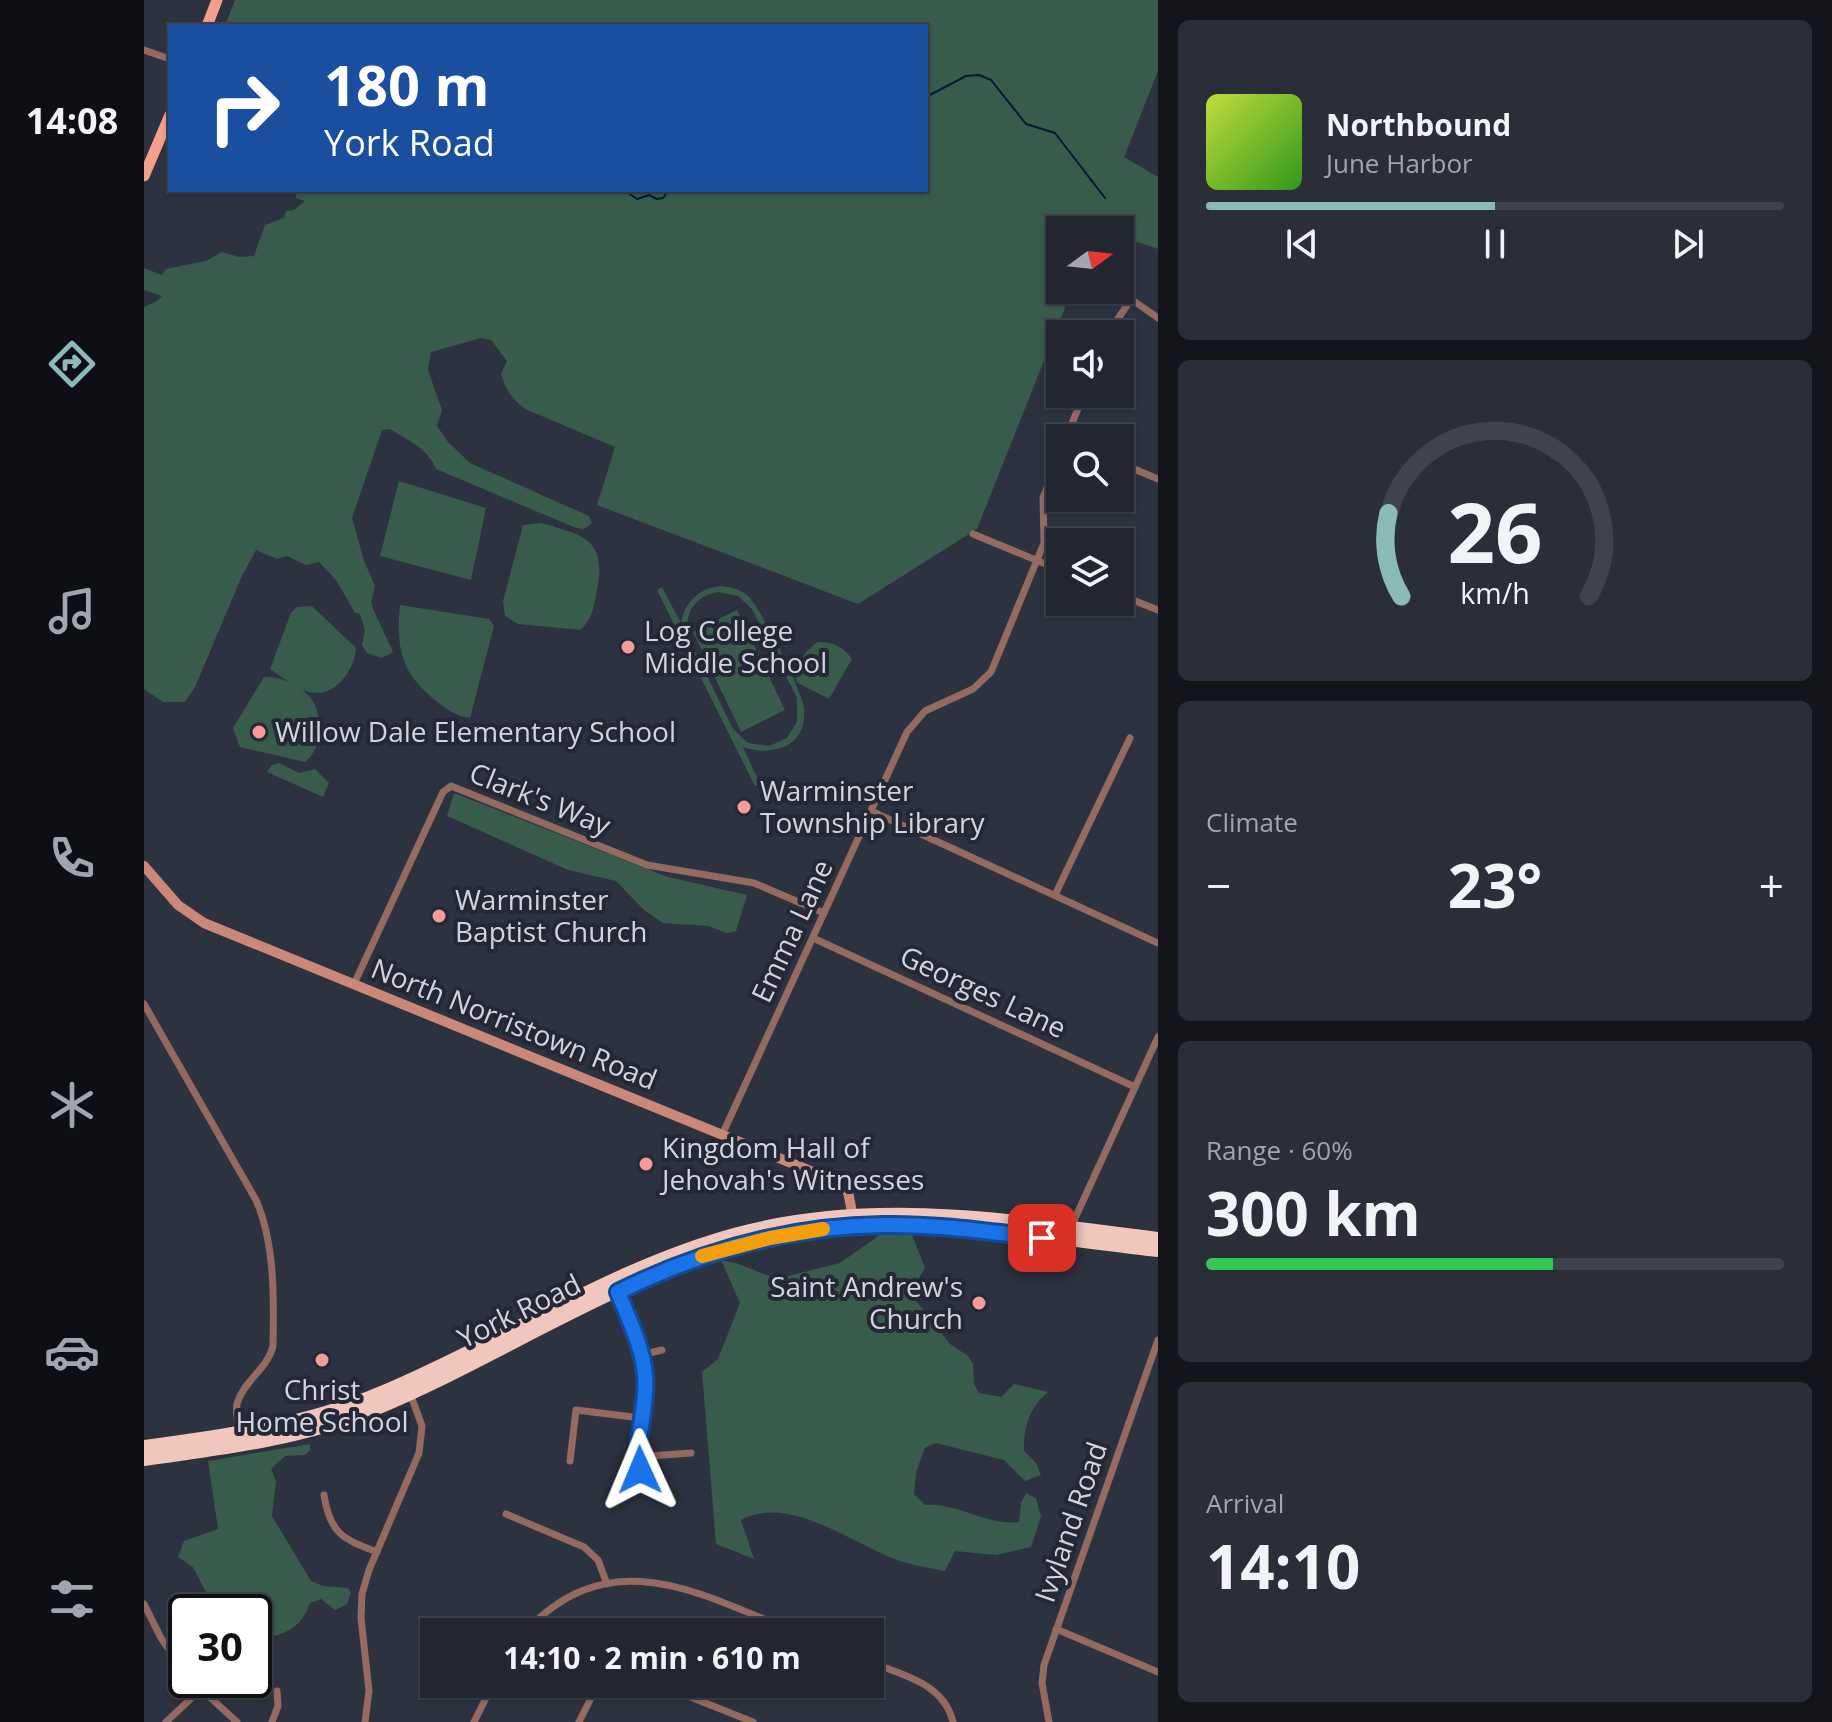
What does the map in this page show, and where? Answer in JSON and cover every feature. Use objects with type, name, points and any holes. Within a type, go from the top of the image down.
[{"type":"highway","name":"York Road","points":[[144,1459],[241,1445],[344,1420],[410,1393],[670,1256],[739,1234],[794,1222],[935,1215],[1158,1250]]},
{"type":"highway","name":"York Road","points":[[1068,1235],[1158,1239]]},
{"type":"highway","name":"York Road","points":[[144,1447],[241,1434],[302,1421],[380,1394],[617,1286]]},
{"type":"main road","points":[[208,24],[217,0]]},
{"type":"main road","points":[[144,176],[168,120]]},
{"type":"street","points":[[144,50],[166,58]]},
{"type":"street","points":[[1134,301],[1158,318]]},
{"type":"street","points":[[1134,469],[1158,479]]},
{"type":"street","name":"Emma Lane","points":[[722,1135],[907,732],[916,719],[936,705],[973,689],[991,672],[1044,543],[1046,488]]},
{"type":"street","points":[[973,534],[1046,564]]},
{"type":"street","points":[[1134,601],[1158,610]]},
{"type":"street","points":[[1055,895],[1130,738]]},
{"type":"street","name":"Clark's Way","points":[[354,984],[443,792],[451,786],[647,865],[754,883],[824,913]]},
{"type":"street","points":[[871,811],[1158,943]]},
{"type":"street","name":"North Norristown Road","points":[[144,866],[178,905],[198,920],[840,1183],[848,1192],[854,1221]]},
{"type":"street","name":"Georges Lane","points":[[813,938],[1135,1087]]},
{"type":"street","points":[[144,1004],[264,1219],[270,1255],[273,1346],[269,1359],[239,1398],[237,1409],[241,1434]]},
{"type":"street","points":[[1068,1235],[1158,1037]]},
{"type":"street","points":[[617,1286],[641,1355],[645,1376],[637,1457],[640,1470]]},
{"type":"street","name":"Ivyland Road","points":[[1049,1722],[1042,1676],[1158,1340]]},
{"type":"street","points":[[641,1355],[662,1350]]},
{"type":"street","points":[[365,1722],[369,1691],[361,1602],[366,1578],[421,1444],[422,1426],[410,1393]]},
{"type":"street","points":[[570,1461],[576,1410],[641,1418]]},
{"type":"street","points":[[637,1457],[691,1453]]},
{"type":"street","points":[[324,1495],[329,1520],[338,1533],[377,1552]]},
{"type":"street","points":[[506,1514],[584,1547],[598,1560],[607,1584]]},
{"type":"street","points":[[540,1618],[577,1594],[607,1584],[645,1581],[681,1587],[760,1618]]},
{"type":"street","points":[[144,1607],[168,1648]]},
{"type":"street","points":[[1056,1629],[1158,1672]]},
{"type":"street","points":[[884,1668],[934,1690],[946,1704],[953,1722]]},
{"type":"street","points":[[272,1722],[278,1706],[277,1691]]},
{"type":"street","points":[[166,1722],[192,1698]]},
{"type":"street","points":[[209,1698],[237,1722]]},
{"type":"street","points":[[486,1698],[475,1720],[487,1722]]},
{"type":"street","points":[[579,1722],[591,1698]]},
{"type":"street","points":[[693,1698],[753,1722]]},
{"type":"green space","points":[[235,0],[1158,0],[1158,71],[1124,157],[1158,177],[1158,249],[1134,241],[1134,216],[1046,216],[1046,304],[1066,304],[1060,320],[1046,320],[1046,355],[977,529],[858,604],[597,505],[615,447],[520,405],[510,394],[501,374],[507,361],[491,340],[481,338],[431,352],[428,370],[442,410],[437,426],[448,442],[470,463],[589,516],[592,523],[584,529],[576,528],[436,469],[428,455],[416,445],[390,429],[382,430],[352,518],[364,561],[375,586],[371,602],[373,609],[393,652],[382,658],[367,653],[362,645],[365,630],[360,614],[355,613],[336,580],[319,562],[306,565],[287,556],[277,559],[256,550],[195,687],[185,702],[163,702],[144,689],[144,307],[162,296],[144,290],[144,268],[162,275],[166,269],[206,261],[222,252],[239,257],[254,256],[265,225],[284,218],[286,211],[294,210],[305,201],[296,198],[296,192],[928,192],[928,24],[226,24]]},
{"type":"green space","points":[[399,481],[486,508],[471,580],[380,556]]},
{"type":"green space","points":[[541,523],[580,536],[595,549],[599,572],[597,589],[591,616],[581,630],[518,624],[505,616],[503,601],[523,525]]},
{"type":"green space","points":[[720,586],[749,597],[763,617],[797,687],[804,710],[800,733],[786,746],[765,751],[743,747],[760,784],[755,786],[657,590],[662,587],[681,623],[694,598],[705,590]],"holes":[[[718,592],[738,596],[752,609],[797,698],[797,722],[787,738],[769,746],[748,743],[733,729],[689,639],[689,615],[697,602]]]},
{"type":"green space","points":[[400,605],[489,619],[494,626],[470,718],[448,710],[436,701],[408,670],[400,647]]},
{"type":"green space","points":[[312,606],[356,648],[348,673],[335,687],[318,693],[299,688],[270,669],[291,613],[297,607]]},
{"type":"green space","points":[[737,610],[785,710],[741,732],[693,632]]},
{"type":"green space","points":[[818,642],[837,646],[852,659],[829,699],[796,682],[802,659]]},
{"type":"green space","points":[[264,677],[295,685],[315,704],[320,731],[315,748],[305,762],[240,747],[233,728]]},
{"type":"green space","points":[[279,763],[299,773],[315,769],[329,783],[323,797],[267,772],[272,765]]},
{"type":"green space","points":[[454,793],[668,877],[747,895],[736,931],[727,933],[708,926],[663,923],[643,909],[616,881],[568,870],[447,816]]},
{"type":"green space","points":[[884,1232],[912,1235],[925,1268],[910,1293],[950,1344],[968,1356],[973,1364],[974,1384],[979,1393],[1001,1397],[1014,1384],[1048,1392],[1032,1411],[1024,1442],[1024,1451],[1036,1463],[1041,1475],[1025,1481],[1004,1460],[936,1443],[925,1448],[916,1472],[914,1494],[925,1505],[949,1507],[995,1521],[1019,1522],[1021,1503],[1026,1493],[1036,1498],[1041,1517],[1031,1547],[996,1555],[955,1551],[945,1571],[903,1562],[823,1525],[781,1513],[761,1513],[741,1520],[754,1559],[716,1544],[702,1372],[718,1359],[740,1303],[721,1260],[777,1279],[840,1263]]},
{"type":"green space","points":[[310,1444],[310,1450],[305,1455],[285,1456],[271,1469],[276,1481],[272,1516],[311,1581],[323,1586],[348,1588],[351,1592],[347,1604],[335,1610],[321,1599],[310,1603],[295,1626],[272,1636],[272,1594],[207,1594],[193,1567],[178,1557],[184,1541],[218,1529],[208,1461]]},
{"type":"waterway","points":[[928,96],[966,76],[979,75],[991,80],[1026,124],[1055,133],[1105,198]]},
{"type":"waterway","points":[[627,192],[637,199],[649,195],[663,198],[668,192]]},
{"type":"slow traffic","points":[[702,1256],[742,1244],[823,1229]]},
{"type":"place","name":"Log College Middle School","points":[[628,647]]},
{"type":"place","name":"Willow Dale Elementary School","points":[[259,732]]},
{"type":"place","name":"Warminster Township Library","points":[[744,807]]},
{"type":"place","name":"Warminster Baptist Church","points":[[439,916]]},
{"type":"place","name":"Kingdom Hall of Jehovah's Witnesses","points":[[646,1164]]},
{"type":"place","name":"Saint Andrew's Church","points":[[979,1303]]},
{"type":"place","name":"Christ Home School","points":[[322,1360]]},
{"type":"route","points":[[640,1470],[637,1441],[645,1376],[641,1355],[618,1292],[656,1274],[742,1244],[831,1228],[931,1226],[1042,1238]]}]
